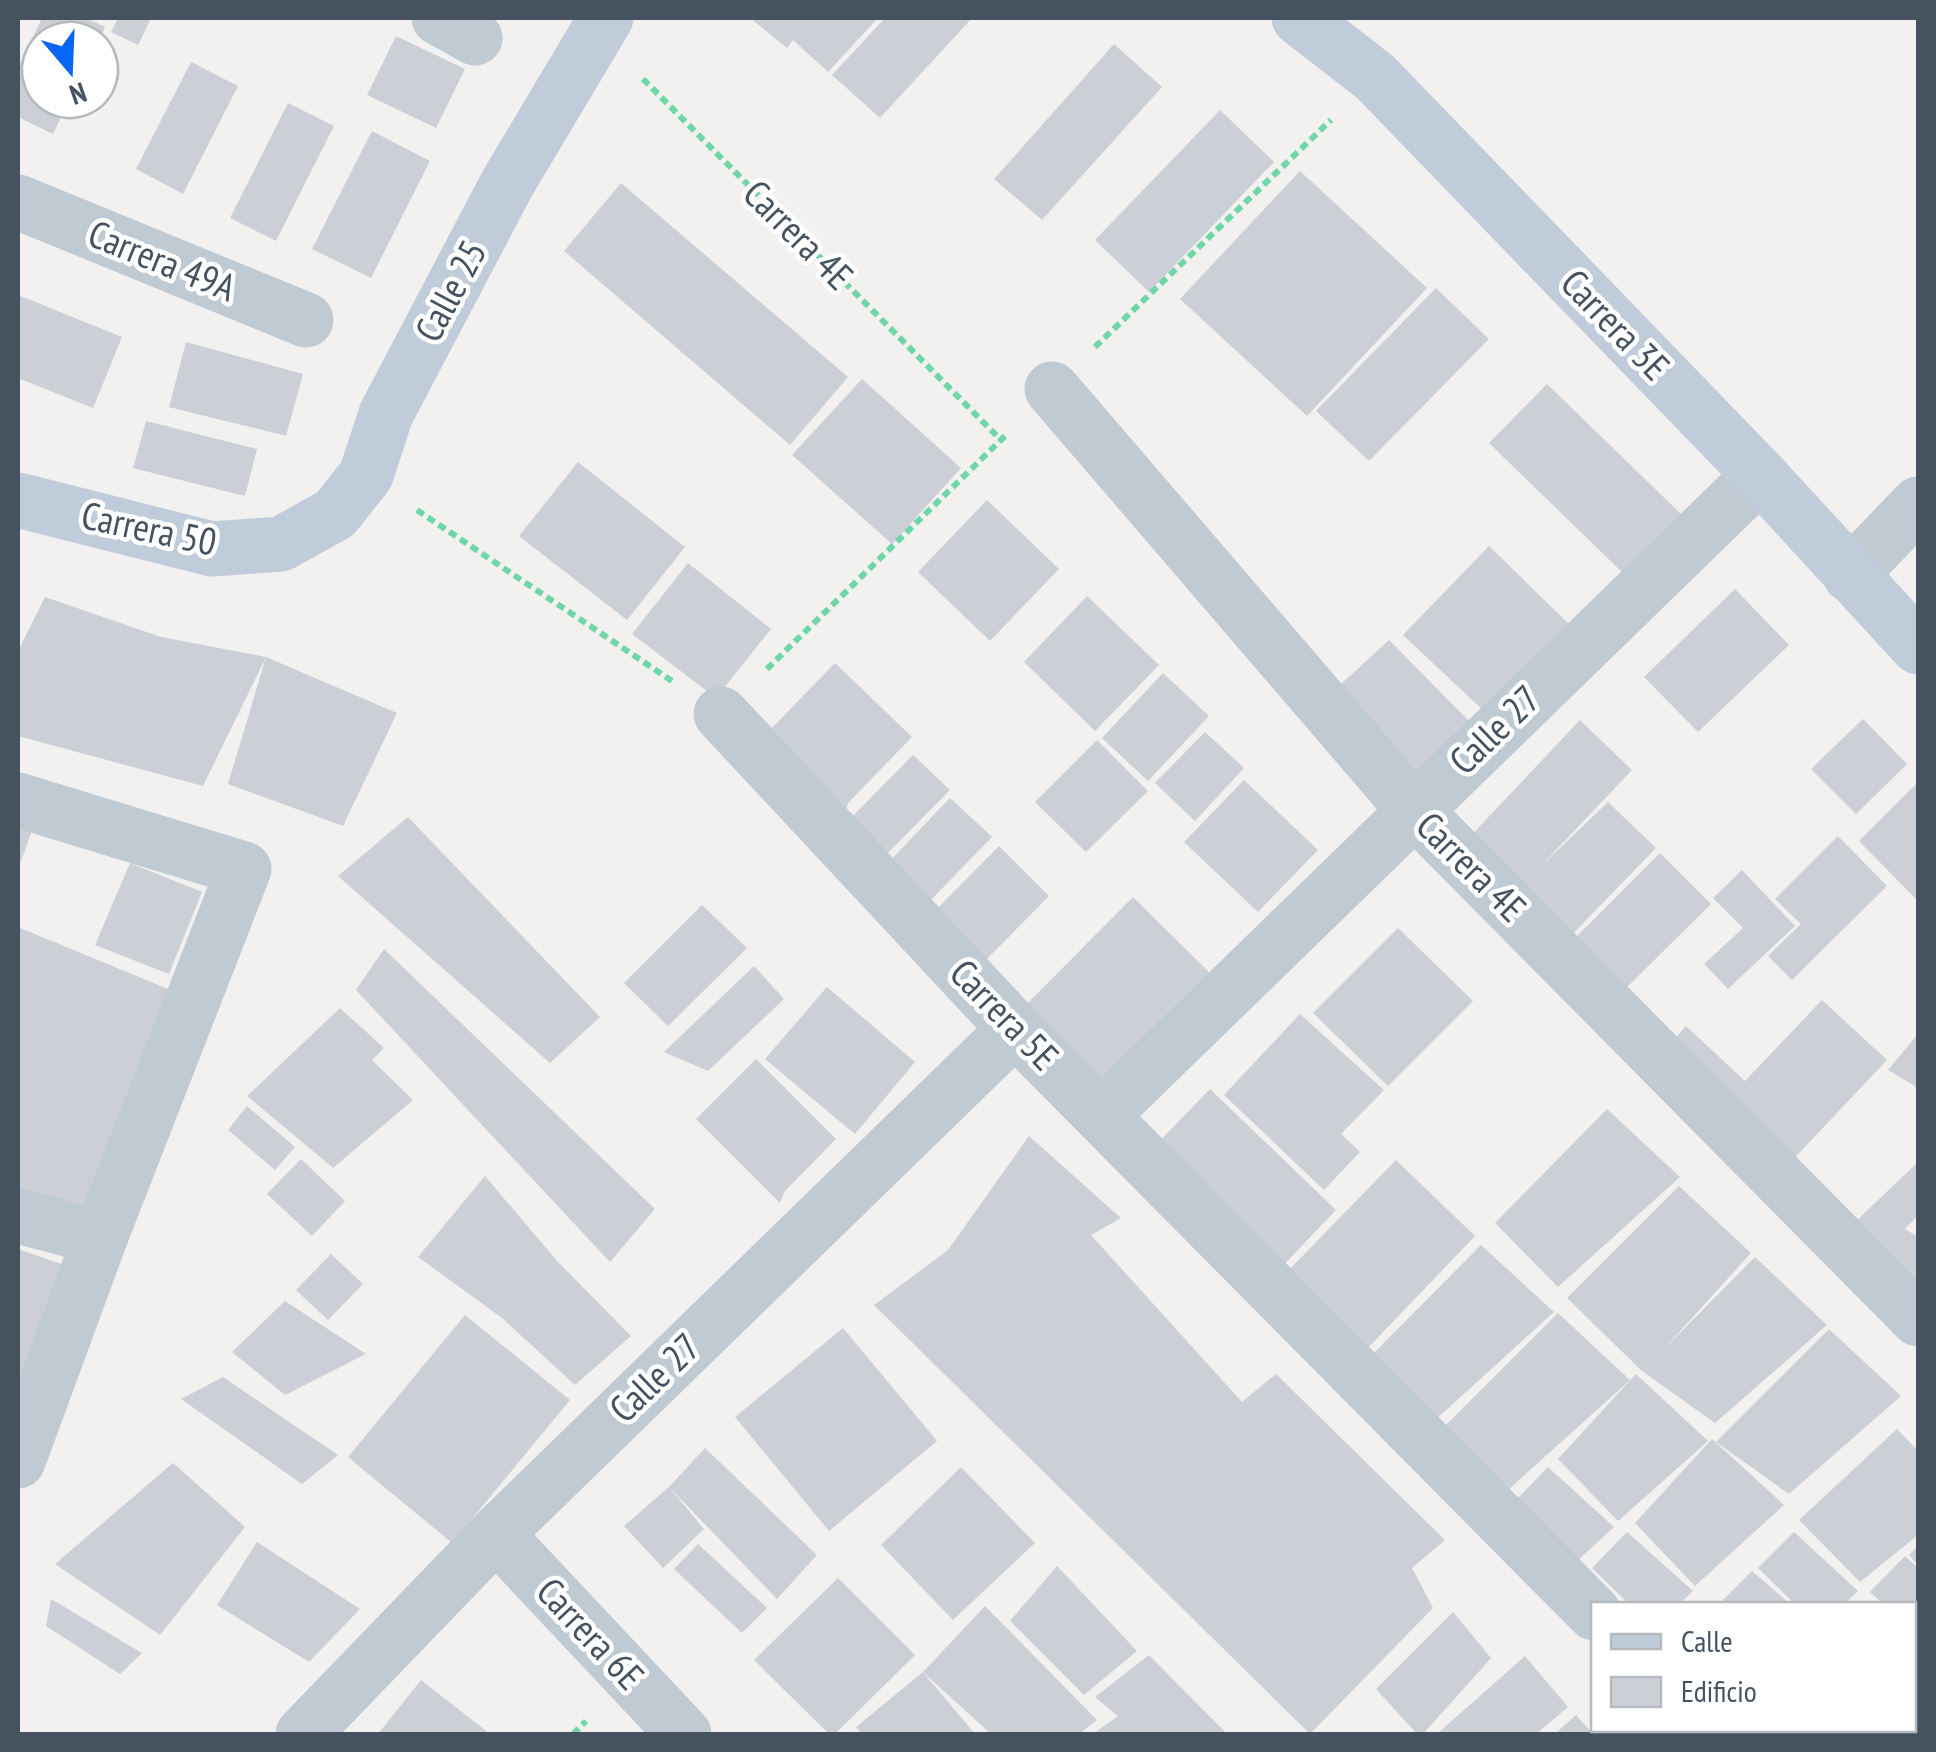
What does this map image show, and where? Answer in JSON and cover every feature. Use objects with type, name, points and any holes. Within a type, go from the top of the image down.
[{"type":"main road","name":"Carrera 3E","points":[[1298,18],[1375,77],[1760,475],[1918,646]]},
{"type":"main road","name":"Calle 25","points":[[281,544],[334,514],[366,476],[386,414],[600,24]]},
{"type":"main road","name":"Carrera 50","points":[[18,500],[212,549],[281,544]]},
{"type":"street","name":"Carrera 49A","points":[[18,202],[306,320]]},
{"type":"street","name":"Carrera 4E","points":[[1052,389],[1413,809],[1918,1319]]},
{"type":"street","name":"Calle 27","points":[[1103,1114],[1760,475]]},
{"type":"street","points":[[1850,575],[1918,504]]},
{"type":"street","name":"Carrera 5E","points":[[721,714],[1014,1029],[1103,1114],[1591,1610]]},
{"type":"street","points":[[18,800],[244,868],[18,1460]]},
{"type":"street","name":"Calle 27","points":[[304,1734],[496,1534],[1014,1029]]},
{"type":"street","points":[[18,1216],[100,1238]]},
{"type":"street","name":"Carrera 6E","points":[[496,1534],[684,1734]]},
{"type":"path","name":"Carrera 4E","points":[[600,24],[1001,440]]},
{"type":"path","points":[[366,476],[721,714]]},
{"type":"building","points":[[86,18],[90,20],[41,20]]},
{"type":"building","points":[[151,18],[138,45],[120,36],[117,20]]},
{"type":"building","points":[[750,18],[878,18],[828,72],[793,40],[787,48]]},
{"type":"building","points":[[885,18],[972,18],[880,118],[832,75]]},
{"type":"building","points":[[396,36],[465,69],[436,128],[367,95]]},
{"type":"building","points":[[1114,44],[1162,87],[1042,220],[994,179]]},
{"type":"building","points":[[191,62],[238,86],[183,194],[136,169]]},
{"type":"building","points":[[20,64],[20,118],[18,117]]},
{"type":"building","points":[[288,103],[334,126],[276,241],[230,218]]},
{"type":"building","points":[[1220,110],[1274,162],[1149,292],[1095,240]]},
{"type":"building","points":[[24,120],[60,120],[53,134]]},
{"type":"building","points":[[372,131],[430,161],[371,278],[312,249]]},
{"type":"building","points":[[1300,171],[1427,288],[1307,416],[1180,299]]},
{"type":"building","points":[[621,183],[848,377],[790,445],[564,251]]},
{"type":"building","points":[[1436,288],[1489,339],[1369,461],[1316,411]]},
{"type":"building","points":[[18,295],[122,337],[93,408],[18,378]]},
{"type":"building","points":[[186,342],[303,374],[286,436],[169,407]]},
{"type":"building","points":[[862,379],[961,468],[892,544],[792,455]]},
{"type":"building","points":[[1547,384],[1682,515],[1624,574],[1489,443]]},
{"type":"building","points":[[146,421],[257,449],[245,496],[133,468]]},
{"type":"building","points":[[578,462],[685,547],[627,620],[519,536]]},
{"type":"building","points":[[987,500],[1059,569],[990,641],[918,572]]},
{"type":"building","points":[[1489,546],[1573,628],[1488,715],[1403,635]]},
{"type":"building","points":[[688,563],[771,629],[716,698],[632,634]]},
{"type":"building","points":[[1735,589],[1789,645],[1698,732],[1644,677]]},
{"type":"building","points":[[1087,596],[1159,665],[1095,731],[1024,662]]},
{"type":"building","points":[[45,597],[161,637],[266,657],[203,786],[18,736],[18,651]]},
{"type":"building","points":[[1389,640],[1480,732],[1411,792],[1325,699]]},
{"type":"building","points":[[266,657],[397,713],[343,826],[228,784]]},
{"type":"building","points":[[835,663],[912,737],[848,803],[845,814],[765,735]]},
{"type":"building","points":[[1163,673],[1209,716],[1148,781],[1102,738]]},
{"type":"building","points":[[1863,719],[1907,764],[1856,814],[1811,769]]},
{"type":"building","points":[[1580,720],[1632,770],[1539,868],[1608,802],[1656,848],[1563,944],[1463,844]]},
{"type":"building","points":[[1205,732],[1244,768],[1195,821],[1155,783]]},
{"type":"building","points":[[1097,740],[1148,791],[1086,852],[1035,802]]},
{"type":"building","points":[[913,755],[950,790],[882,859],[845,824]]},
{"type":"building","points":[[1244,780],[1318,850],[1258,912],[1184,842]]},
{"type":"building","points":[[1918,782],[1918,901],[1859,841]]},
{"type":"building","points":[[950,798],[992,837],[923,908],[882,869]]},
{"type":"building","points":[[18,809],[37,816],[18,870]]},
{"type":"building","points":[[408,817],[600,1017],[550,1063],[338,876]]},
{"type":"building","points":[[1838,836],[1887,886],[1792,980],[1768,956],[1801,924],[1775,899]]},
{"type":"building","points":[[999,846],[1049,896],[977,969],[926,920]]},
{"type":"building","points":[[1660,853],[1711,904],[1618,996],[1567,946]]},
{"type":"building","points":[[130,863],[202,892],[169,974],[95,945]]},
{"type":"building","points":[[1742,870],[1795,926],[1728,989],[1704,964],[1743,928],[1713,898]]},
{"type":"building","points":[[1133,897],[1212,975],[1092,1096],[1013,1018]]},
{"type":"building","points":[[702,905],[747,948],[668,1026],[624,983]]},
{"type":"building","points":[[18,927],[175,992],[76,1223],[18,1208]]},
{"type":"building","points":[[1398,928],[1473,1001],[1388,1086],[1313,1013]]},
{"type":"building","points":[[384,949],[655,1209],[610,1262],[356,990]]},
{"type":"building","points":[[754,966],[784,999],[708,1071],[664,1052]]},
{"type":"building","points":[[827,987],[915,1062],[855,1134],[765,1059]]},
{"type":"building","points":[[1822,1000],[1887,1060],[1784,1169],[1661,1054],[1686,1026],[1745,1081]]},
{"type":"building","points":[[340,1008],[384,1048],[372,1060],[413,1100],[333,1168],[247,1096]]},
{"type":"building","points":[[1300,1014],[1384,1090],[1341,1134],[1360,1152],[1324,1190],[1224,1095]]},
{"type":"building","points":[[1918,1034],[1918,1088],[1888,1070]]},
{"type":"building","points":[[756,1059],[836,1139],[784,1192],[780,1203],[696,1119]]},
{"type":"building","points":[[1210,1089],[1336,1210],[1275,1274],[1148,1153]]},
{"type":"building","points":[[247,1106],[295,1147],[275,1170],[228,1130]]},
{"type":"building","points":[[1607,1109],[1680,1177],[1558,1287],[1495,1223]]},
{"type":"building","points":[[1029,1136],[1121,1218],[1091,1235],[1242,1402],[1276,1374],[1445,1540],[1412,1568],[1433,1608],[1310,1734],[874,1305],[948,1250]]},
{"type":"building","points":[[301,1159],[345,1201],[312,1236],[267,1194]]},
{"type":"building","points":[[1396,1160],[1475,1236],[1363,1353],[1283,1276]]},
{"type":"building","points":[[1918,1162],[1918,1215],[1905,1229],[1918,1237],[1918,1290],[1851,1226]]},
{"type":"building","points":[[485,1176],[558,1262],[631,1336],[575,1385],[502,1318],[418,1257]]},
{"type":"building","points":[[1679,1186],[1751,1253],[1663,1350],[1755,1257],[1827,1325],[1715,1423],[1642,1371],[1567,1298]]},
{"type":"building","points":[[1481,1245],[1554,1312],[1433,1422],[1369,1358]]},
{"type":"building","points":[[18,1249],[67,1266],[18,1409]]},
{"type":"building","points":[[331,1254],[363,1284],[328,1320],[296,1290]]},
{"type":"building","points":[[285,1301],[366,1354],[285,1395],[232,1352]]},
{"type":"building","points":[[1558,1313],[1630,1380],[1508,1490],[1445,1426]]},
{"type":"building","points":[[465,1315],[570,1400],[452,1543],[348,1457]]},
{"type":"building","points":[[843,1328],[937,1441],[829,1531],[735,1417]]},
{"type":"building","points":[[1829,1329],[1901,1396],[1789,1494],[1716,1442]]},
{"type":"building","points":[[1636,1374],[1708,1441],[1618,1521],[1558,1459]]},
{"type":"building","points":[[223,1377],[338,1455],[302,1484],[181,1399]]},
{"type":"building","points":[[1897,1429],[1918,1451],[1918,1535],[1860,1582],[1799,1520]]},
{"type":"building","points":[[1712,1439],[1784,1505],[1695,1586],[1635,1523]]},
{"type":"building","points":[[705,1448],[817,1555],[777,1599],[669,1487]]},
{"type":"building","points":[[173,1463],[245,1527],[160,1635],[55,1564]]},
{"type":"building","points":[[961,1467],[1035,1543],[953,1620],[881,1545]]},
{"type":"building","points":[[1548,1467],[1614,1527],[1573,1565],[1513,1503]]},
{"type":"building","points":[[669,1487],[704,1529],[663,1568],[624,1526]]},
{"type":"building","points":[[1627,1532],[1693,1591],[1681,1602],[1627,1602],[1592,1568]]},
{"type":"building","points":[[1794,1532],[1858,1591],[1846,1602],[1793,1602],[1758,1568]]},
{"type":"building","points":[[257,1542],[360,1609],[309,1662],[217,1605]]},
{"type":"building","points":[[698,1544],[767,1608],[742,1633],[674,1569]]},
{"type":"building","points":[[1918,1545],[1918,1565],[1909,1555]]},
{"type":"building","points":[[1905,1556],[1918,1568],[1918,1641],[1916,1602],[1881,1602],[1870,1592]]},
{"type":"building","points":[[1057,1566],[1137,1651],[1084,1695],[1010,1621]]},
{"type":"building","points":[[1752,1571],[1788,1602],[1721,1602]]},
{"type":"building","points":[[838,1578],[915,1655],[835,1734],[829,1734],[754,1660]]},
{"type":"building","points":[[51,1599],[142,1653],[120,1674],[46,1626]]},
{"type":"building","points":[[985,1606],[1097,1720],[1079,1734],[991,1734],[923,1672]]},
{"type":"building","points":[[1453,1612],[1491,1658],[1423,1734],[1417,1734],[1376,1689]]},
{"type":"building","points":[[1149,1655],[1227,1734],[1093,1734],[1118,1716],[1095,1697]]},
{"type":"building","points":[[1525,1656],[1568,1707],[1536,1734],[1437,1734]]},
{"type":"building","points":[[923,1672],[975,1734],[862,1734],[856,1727]]},
{"type":"building","points":[[421,1680],[490,1734],[378,1734]]},
{"type":"building","points":[[1576,1715],[1593,1734],[1555,1734]]},
{"type":"building","points":[[1758,1732],[1838,1734],[1761,1734]]}]
